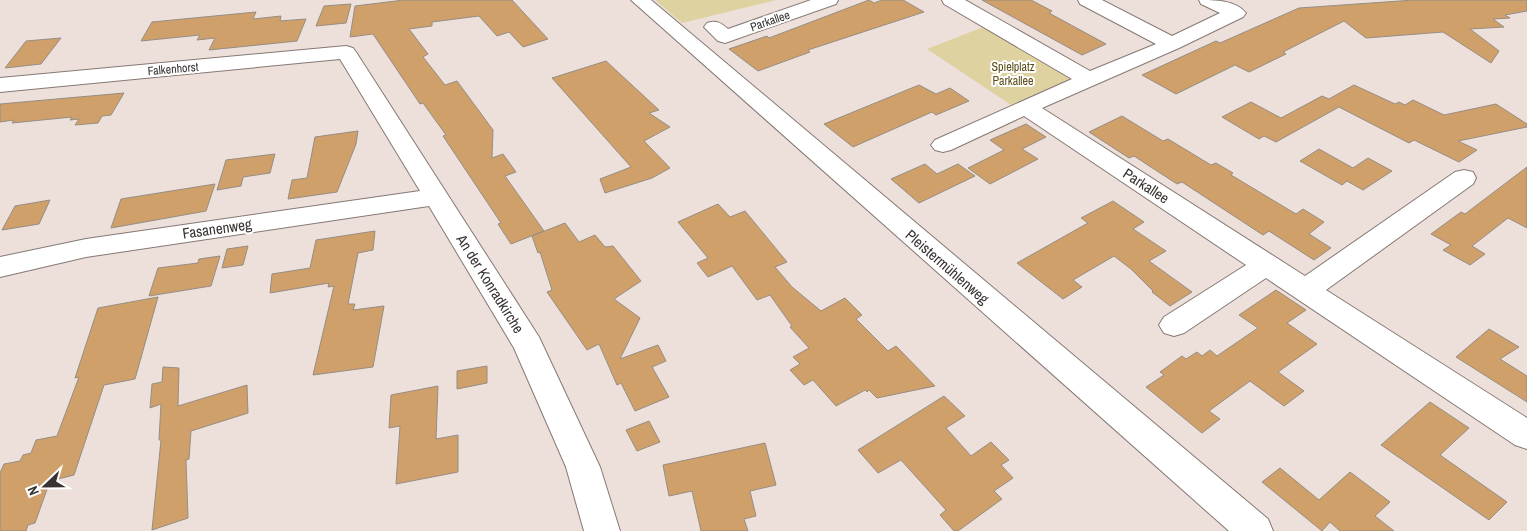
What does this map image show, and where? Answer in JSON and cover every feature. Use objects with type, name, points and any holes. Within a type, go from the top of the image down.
[{"type":"street","name":"Pleistermühlenweg","points":[[640,0],[1255,531]]},
{"type":"street","name":"Parkallee","points":[[714,27],[724,37],[829,0]]},
{"type":"street","points":[[951,0],[1090,80]]},
{"type":"street","points":[[1087,0],[1172,44]]},
{"type":"street","points":[[943,145],[1025,107],[1172,44],[1236,13],[1208,0]]},
{"type":"street","name":"Falkenhorst","points":[[0,85],[346,52]]},
{"type":"street","name":"An der Konradkirche","points":[[346,52],[528,345],[584,467],[602,531]]},
{"type":"street","name":"Parkallee","points":[[1025,107],[1527,435]]},
{"type":"street","points":[[1306,290],[1464,178]]},
{"type":"street","name":"Fasanenweg","points":[[0,267],[86,248],[435,197]]},
{"type":"street","points":[[1174,325],[1266,265]]},
{"type":"green space","points":[[655,0],[776,0],[682,23]]},
{"type":"green space","name":"Spielplatz Parkallee","points":[[986,26],[1074,78],[1011,105],[927,49]]},
{"type":"building","points":[[404,0],[512,0],[548,39],[523,47],[509,32],[497,36],[479,16],[432,22],[432,26],[409,29],[428,54],[423,57],[445,85],[457,81],[493,130],[492,158],[503,154],[516,172],[505,176],[544,231],[511,244],[498,224],[501,223],[443,136],[446,135],[423,103],[420,104],[373,34],[350,37],[355,6]]},
{"type":"building","points":[[869,0],[874,3],[882,0],[903,0],[924,12],[808,50],[810,52],[758,71],[729,49],[767,36],[769,38]]},
{"type":"building","points":[[982,0],[1031,0],[1052,11],[1049,13],[1106,44],[1082,55]]},
{"type":"building","points":[[1414,0],[1527,0],[1527,11],[1505,15],[1510,18],[1493,19],[1504,27],[1470,29],[1499,51],[1491,63],[1443,32],[1366,38],[1344,21],[1283,52],[1286,54],[1249,72],[1235,65],[1176,94],[1142,75],[1216,41],[1220,43],[1299,8]]},
{"type":"building","points":[[351,4],[346,23],[316,26],[324,6]]},
{"type":"building","points":[[256,12],[253,19],[281,16],[280,21],[306,19],[297,41],[209,50],[215,38],[197,40],[200,35],[141,41],[152,22]]},
{"type":"building","points":[[61,38],[41,64],[5,68],[26,41]]},
{"type":"building","points":[[606,61],[659,110],[649,113],[670,127],[644,141],[670,168],[652,178],[605,193],[600,179],[631,167],[552,78]]},
{"type":"building","points":[[919,85],[936,94],[950,88],[969,101],[936,115],[932,112],[853,147],[824,124]]},
{"type":"building","points":[[1354,85],[1395,104],[1399,102],[1405,105],[1413,100],[1444,115],[1496,104],[1527,124],[1527,127],[1458,141],[1477,150],[1459,162],[1414,140],[1409,143],[1339,107],[1276,142],[1264,136],[1259,139],[1222,117],[1251,102],[1281,118],[1322,96],[1329,99]]},
{"type":"building","points":[[124,93],[111,115],[102,116],[98,123],[75,125],[79,119],[70,120],[72,117],[12,123],[14,120],[0,122],[0,104]]},
{"type":"building","points":[[1122,116],[1163,141],[1168,139],[1211,165],[1216,163],[1233,173],[1231,175],[1296,214],[1303,209],[1324,222],[1309,234],[1331,248],[1314,260],[1269,231],[1263,235],[1182,182],[1177,184],[1134,156],[1129,158],[1089,132]]},
{"type":"building","points":[[1026,124],[1046,137],[1022,149],[1038,159],[990,184],[968,168],[1004,150],[990,140]]},
{"type":"building","points":[[358,131],[356,144],[337,192],[288,199],[292,180],[307,178],[315,137]]},
{"type":"building","points":[[1319,149],[1353,168],[1368,158],[1392,171],[1363,190],[1347,181],[1342,185],[1300,161]]},
{"type":"building","points":[[275,154],[270,173],[243,177],[241,186],[217,190],[226,160]]},
{"type":"building","points":[[925,164],[937,174],[958,164],[975,176],[919,203],[891,179]]},
{"type":"building","points":[[1527,167],[1527,228],[1508,218],[1472,246],[1485,254],[1470,265],[1443,250],[1451,245],[1431,234],[1461,212],[1465,214]]},
{"type":"building","points":[[215,184],[206,211],[111,228],[121,199]]},
{"type":"building","points":[[50,200],[39,224],[2,230],[15,206]]},
{"type":"building","points":[[1113,201],[1144,222],[1133,229],[1166,251],[1149,261],[1192,292],[1170,306],[1152,292],[1131,269],[1114,256],[1073,280],[1082,287],[1063,299],[1017,263],[1088,223],[1081,218]]},
{"type":"building","points":[[718,204],[730,217],[745,211],[787,262],[775,267],[792,287],[821,311],[845,298],[862,315],[856,319],[888,351],[896,346],[935,386],[877,398],[869,390],[867,392],[865,390],[836,406],[813,380],[804,385],[790,370],[800,364],[793,357],[809,348],[790,327],[792,326],[770,295],[757,300],[732,266],[708,277],[697,263],[708,258],[678,222]]},
{"type":"building","points":[[565,223],[579,242],[595,235],[605,247],[613,246],[641,281],[614,299],[640,318],[620,359],[658,345],[666,361],[652,367],[669,397],[635,411],[621,383],[617,385],[599,344],[587,350],[547,292],[552,290],[540,252],[538,253],[532,236]]},
{"type":"building","points":[[375,231],[373,250],[358,253],[348,304],[355,304],[353,310],[384,306],[373,367],[313,375],[334,286],[328,287],[329,283],[270,293],[272,274],[310,268],[316,240]]},
{"type":"building","points":[[248,246],[243,265],[222,268],[227,249]]},
{"type":"building","points":[[220,256],[211,286],[149,296],[158,268],[198,263],[199,259]]},
{"type":"building","points":[[1276,290],[1306,310],[1287,323],[1317,344],[1278,372],[1304,391],[1284,406],[1250,381],[1209,411],[1220,419],[1202,433],[1146,387],[1164,375],[1160,372],[1182,356],[1186,359],[1197,352],[1202,356],[1210,350],[1217,356],[1258,328],[1239,315]]},
{"type":"building","points":[[158,297],[135,379],[104,385],[74,475],[50,481],[35,523],[28,525],[26,531],[0,531],[0,473],[4,464],[20,461],[23,455],[31,453],[36,440],[57,436],[79,377],[75,378],[98,308]]},
{"type":"building","points":[[1489,329],[1519,347],[1500,359],[1527,376],[1527,402],[1456,357]]},
{"type":"building","points":[[487,366],[487,383],[457,389],[457,371]]},
{"type":"building","points":[[163,367],[179,368],[178,406],[247,385],[248,413],[191,431],[189,459],[186,460],[188,518],[152,530],[161,440],[159,440],[161,404],[150,408],[152,384],[162,382]]},
{"type":"building","points":[[438,386],[436,439],[458,435],[458,472],[396,484],[400,426],[389,428],[391,395]]},
{"type":"building","points":[[944,396],[965,416],[946,428],[971,456],[991,442],[1009,460],[1001,465],[1013,478],[994,491],[1002,499],[958,531],[954,531],[940,515],[946,510],[901,460],[878,473],[858,450]]},
{"type":"building","points":[[1430,402],[1469,428],[1440,455],[1507,502],[1489,520],[1381,445]]},
{"type":"building","points":[[649,421],[660,442],[637,451],[626,430]]},
{"type":"building","points":[[765,443],[776,485],[750,491],[756,516],[744,519],[748,531],[701,531],[692,491],[669,496],[663,465]]},
{"type":"building","points":[[1280,468],[1319,500],[1350,472],[1390,502],[1375,516],[1394,531],[1340,531],[1330,522],[1322,531],[1262,482]]}]
